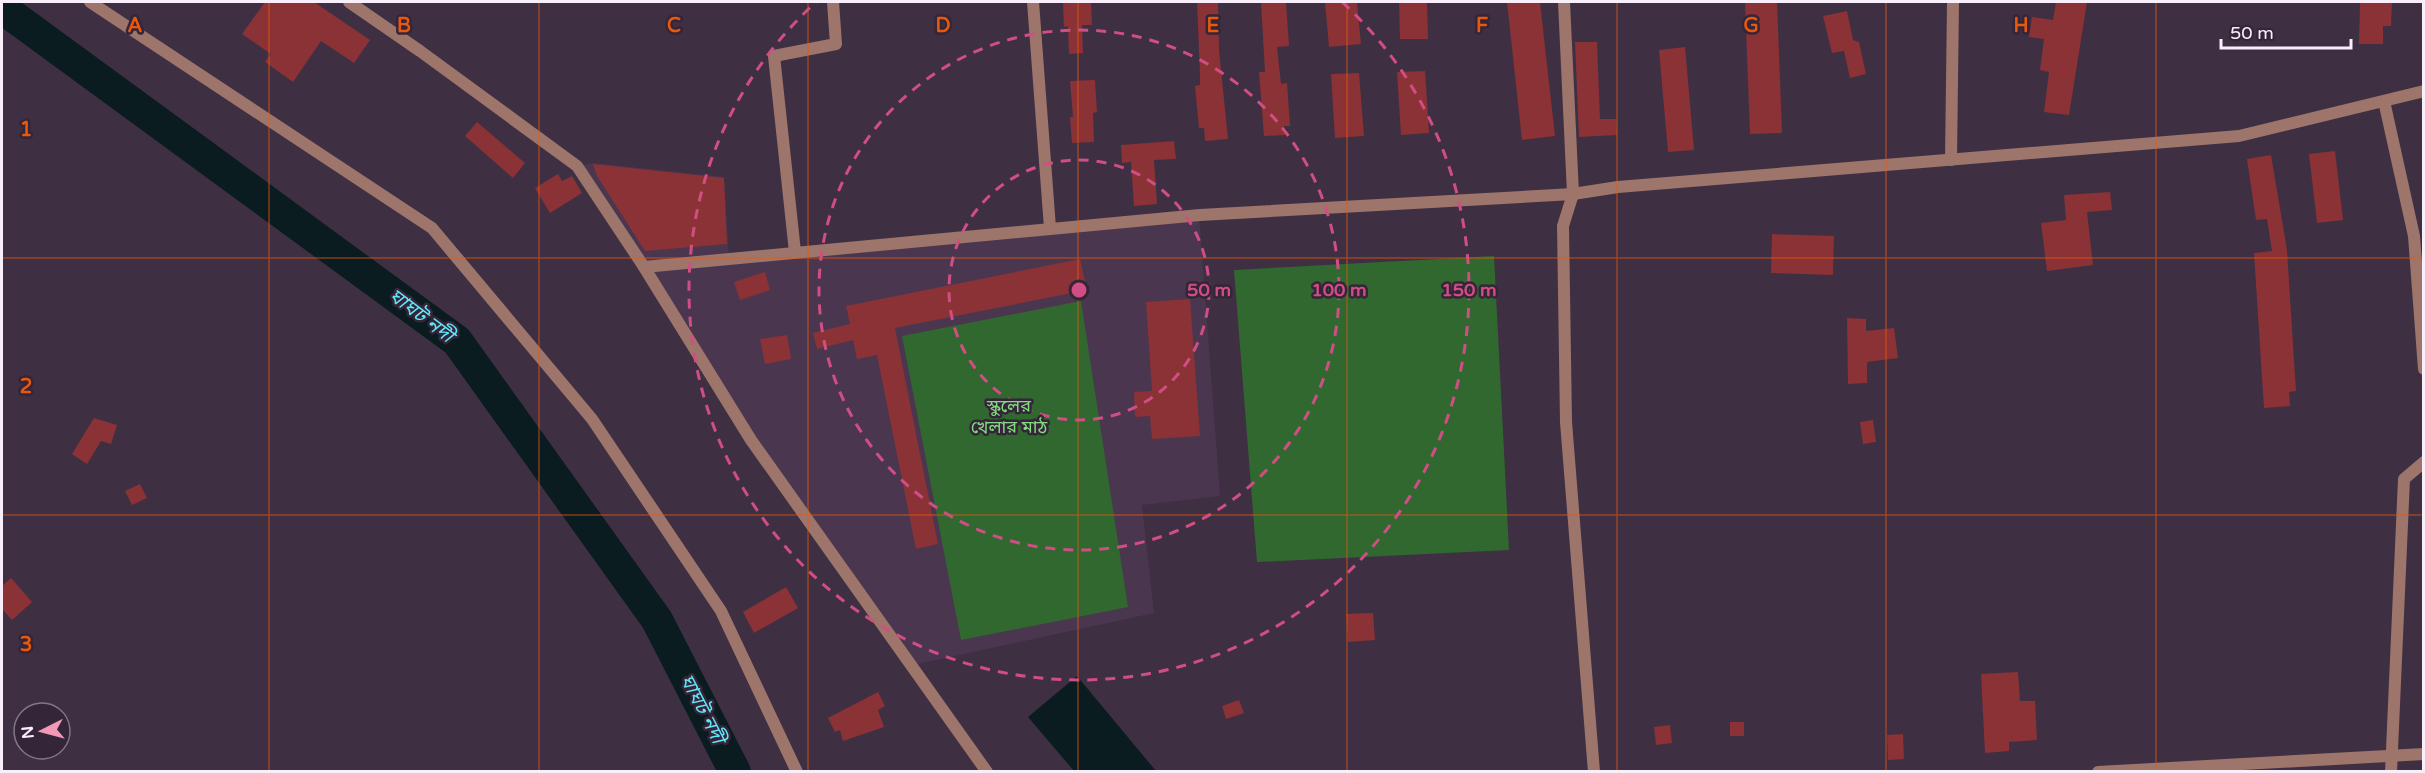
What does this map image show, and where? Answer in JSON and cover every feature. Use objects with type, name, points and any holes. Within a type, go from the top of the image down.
[{"type":"street","points":[[90,2],[432,228],[592,419],[721,610],[796,771]]},
{"type":"street","points":[[349,2],[578,166],[752,440],[987,771]]},
{"type":"street","points":[[795,252],[774,56],[836,44],[833,2]]},
{"type":"street","points":[[1034,2],[1050,228]]},
{"type":"street","points":[[1564,2],[1573,194],[1563,226],[1566,422],[1594,771]]},
{"type":"street","points":[[1951,160],[1953,2]]},
{"type":"street","points":[[644,267],[1200,215],[1573,194],[1618,187],[2239,136],[2424,91]]},
{"type":"street","points":[[2384,101],[2414,236],[2424,369]]},
{"type":"street","points":[[2391,771],[2404,479],[2424,462]]},
{"type":"street","points":[[2098,771],[2424,754]]},
{"type":"shaded area","points":[[593,163],[724,177],[729,257],[1199,215],[1220,496],[1142,505],[1154,613],[913,665],[752,439],[579,166]]},
{"type":"shaded area","points":[[1077,676],[1156,771],[1074,771],[1028,717]]},
{"type":"green space","points":[[1494,256],[1509,550],[1257,562],[1234,270]]},
{"type":"green space","name":"স্কুলের খেলার মাঠ","points":[[1081,301],[1128,607],[961,640],[902,336]]},
{"type":"building","points":[[265,2],[314,2],[370,40],[354,63],[321,41],[293,82],[265,62],[271,54],[242,34]]},
{"type":"building","points":[[1063,2],[1091,2],[1092,25],[1082,25],[1083,53],[1069,54],[1068,26],[1064,27]]},
{"type":"building","points":[[1197,2],[1218,2],[1219,50],[1228,139],[1205,141],[1204,128],[1199,128],[1195,86],[1200,85]]},
{"type":"building","points":[[1261,2],[1286,2],[1289,46],[1277,47],[1281,84],[1287,83],[1290,126],[1284,126],[1285,135],[1264,136],[1259,72],[1265,72]]},
{"type":"building","points":[[1325,2],[1357,2],[1361,44],[1329,47]]},
{"type":"building","points":[[1399,2],[1427,2],[1428,39],[1400,39]]},
{"type":"building","points":[[1507,2],[1540,2],[1555,136],[1522,140]]},
{"type":"building","points":[[1745,2],[1777,2],[1782,133],[1750,134]]},
{"type":"building","points":[[2056,2],[2087,2],[2069,115],[2044,112],[2049,72],[2040,70],[2044,39],[2029,37],[2032,17],[2053,20]]},
{"type":"building","points":[[2360,2],[2392,2],[2391,26],[2383,26],[2383,44],[2359,44]]},
{"type":"building","points":[[1847,11],[1853,40],[1859,42],[1866,74],[1850,78],[1844,51],[1832,53],[1823,16]]},
{"type":"building","points":[[1575,42],[1597,42],[1600,119],[1616,119],[1617,135],[1579,137]]},
{"type":"building","points":[[1685,47],[1694,150],[1668,152],[1659,50]]},
{"type":"building","points":[[1425,71],[1429,133],[1401,135],[1397,72]]},
{"type":"building","points":[[1359,73],[1364,136],[1335,138],[1331,74]]},
{"type":"building","points":[[1095,80],[1097,112],[1093,113],[1094,142],[1072,143],[1070,117],[1073,117],[1070,81]]},
{"type":"building","points":[[477,122],[525,163],[513,178],[465,136]]},
{"type":"building","points":[[1174,141],[1176,159],[1154,160],[1157,204],[1134,206],[1131,162],[1122,163],[1121,145]]},
{"type":"building","points":[[2335,151],[2343,220],[2317,223],[2309,154]]},
{"type":"building","points":[[2271,155],[2287,250],[2296,391],[2289,392],[2290,406],[2264,408],[2254,253],[2272,251],[2267,219],[2256,220],[2247,159]]},
{"type":"building","points":[[593,164],[724,178],[727,244],[645,251],[597,176]]},
{"type":"building","points":[[558,174],[562,181],[572,176],[582,193],[550,213],[535,188]]},
{"type":"building","points":[[2110,192],[2112,210],[2087,212],[2093,265],[2047,271],[2041,223],[2066,220],[2064,195]]},
{"type":"building","points":[[1772,234],[1834,236],[1833,275],[1771,273]]},
{"type":"building","points":[[1080,259],[1087,290],[895,328],[938,544],[916,549],[877,355],[857,359],[853,340],[817,349],[813,333],[850,324],[846,306]]},
{"type":"building","points":[[765,272],[770,290],[740,300],[734,282]]},
{"type":"building","points":[[1190,299],[1200,436],[1152,439],[1150,416],[1135,417],[1134,392],[1152,391],[1146,302]]},
{"type":"building","points":[[1847,318],[1866,319],[1866,331],[1894,328],[1898,358],[1867,362],[1867,383],[1848,384]]},
{"type":"building","points":[[787,335],[791,359],[765,364],[760,339]]},
{"type":"building","points":[[94,418],[117,425],[111,444],[101,441],[87,464],[72,454]]},
{"type":"building","points":[[1873,420],[1876,442],[1863,444],[1860,422]]},
{"type":"building","points":[[140,484],[147,498],[132,505],[125,491]]},
{"type":"building","points":[[11,578],[32,602],[12,620],[2,609],[2,586]]},
{"type":"building","points":[[786,587],[798,608],[754,633],[743,612]]},
{"type":"building","points":[[1373,613],[1375,640],[1348,642],[1346,614]]},
{"type":"building","points":[[2018,672],[2020,701],[2035,701],[2037,740],[2009,742],[2009,751],[1985,753],[1981,674]]},
{"type":"building","points":[[878,692],[885,706],[878,710],[884,727],[843,741],[840,730],[835,732],[828,718]]},
{"type":"building","points":[[1239,700],[1244,713],[1226,719],[1222,706]]},
{"type":"building","points":[[1730,722],[1744,722],[1744,736],[1730,736]]},
{"type":"building","points":[[1670,725],[1672,743],[1656,745],[1654,727]]},
{"type":"building","points":[[1903,734],[1904,759],[1888,760],[1887,735]]},
{"type":"waterway","name":"ঘাঘট নদী","points":[[2,8],[457,341],[657,620],[735,772]]}]
